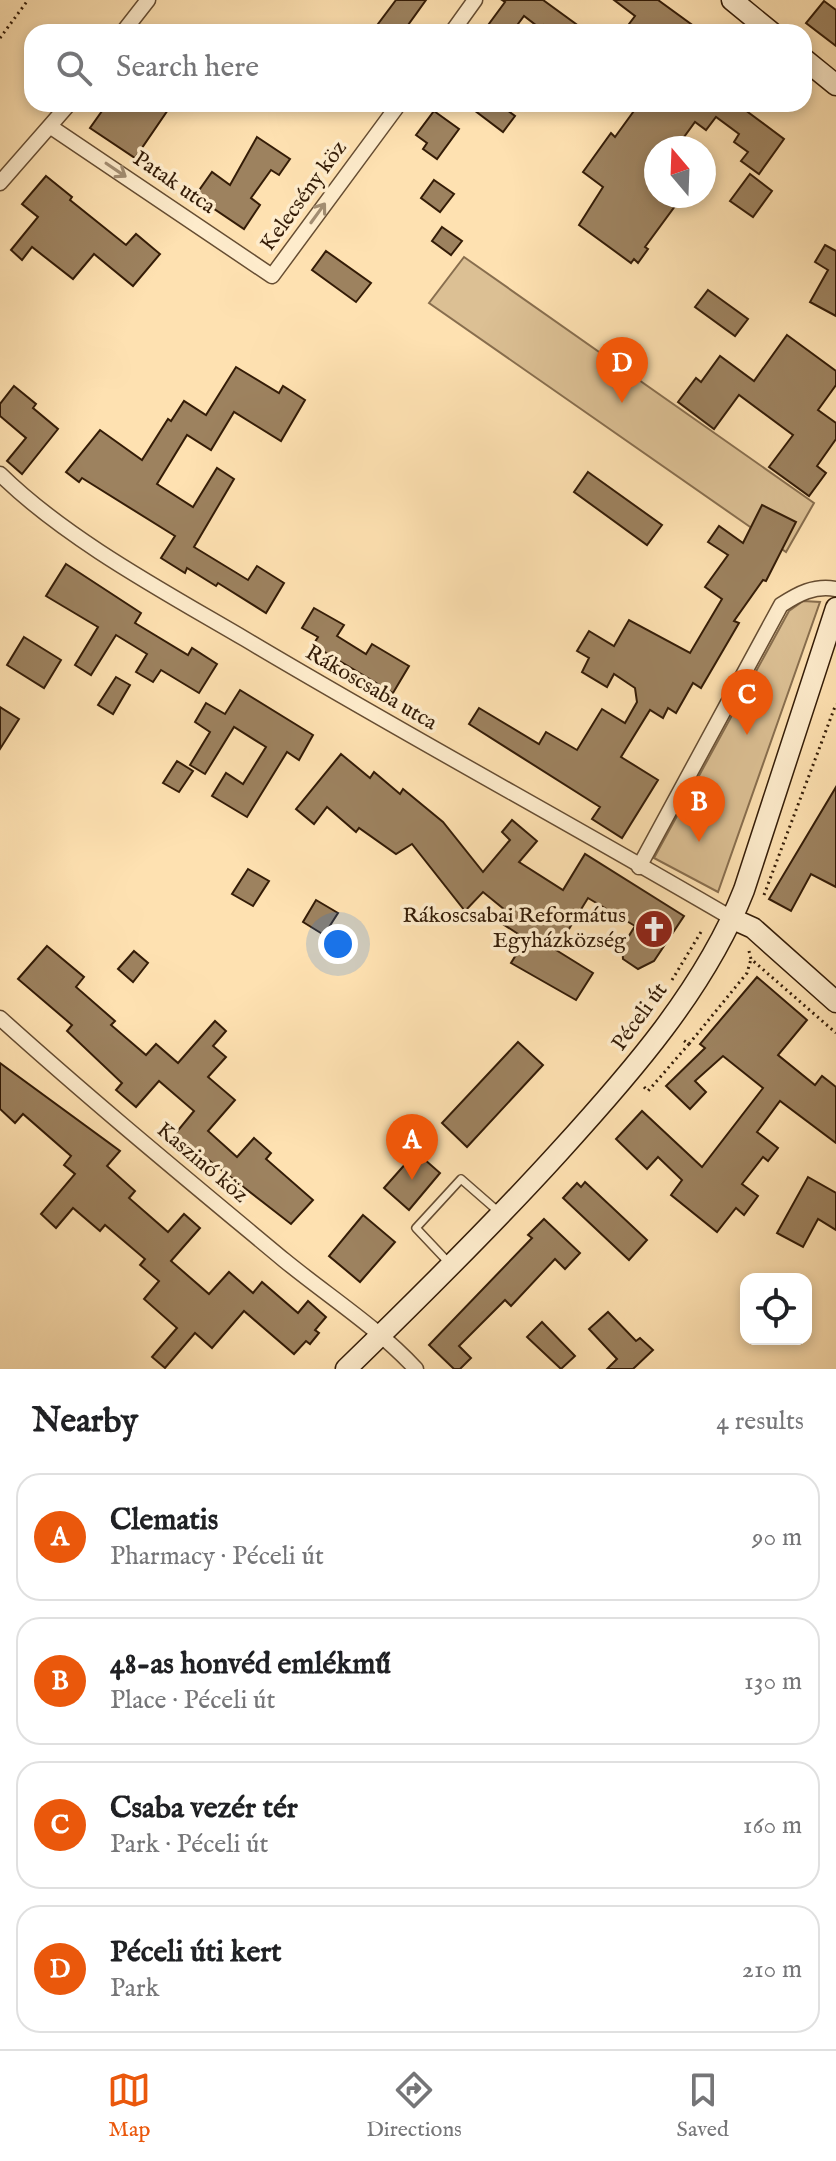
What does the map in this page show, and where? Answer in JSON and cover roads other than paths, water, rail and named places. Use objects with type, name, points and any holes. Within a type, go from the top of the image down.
[{"type":"main road","points":[[732,0],[761,24]]},
{"type":"main road","points":[[812,66],[836,85]]},
{"type":"main road","name":"Péceli út","points":[[346,1369],[501,1215],[621,1085],[682,1002],[733,919],[836,608]]},
{"type":"main road","points":[[733,919],[753,928],[836,1002]]},
{"type":"street","points":[[129,24],[148,0]]},
{"type":"street","points":[[458,24],[475,0]]},
{"type":"street","points":[[0,183],[63,112]]},
{"type":"street","name":"Kelecsény köz","points":[[272,276],[393,112]]},
{"type":"street","name":"Patak utca","points":[[51,127],[272,276]]},
{"type":"street","name":"Rákoscsaba utca","points":[[0,474],[21,495],[139,576],[380,719],[733,919]]},
{"type":"street","points":[[639,867],[781,605],[799,593],[823,587],[836,589]]},
{"type":"street","name":"Kaszinó köz","points":[[0,1018],[80,1090],[322,1291],[381,1335],[416,1369]]},
{"type":"lane","points":[[451,1266],[416,1228],[461,1179],[501,1215]]},
{"type":"place","name":"Péceli úti kert","points":[[622,403]]},
{"type":"place","name":"Csaba vezér tér","points":[[747,735]]},
{"type":"place","name":"48-as honvéd emlékmű","points":[[699,842]]},
{"type":"place","name":"Rákoscsabai Református Egyházközség","points":[[654,929]]},
{"type":"place","name":"Clematis","points":[[412,1180]]}]
